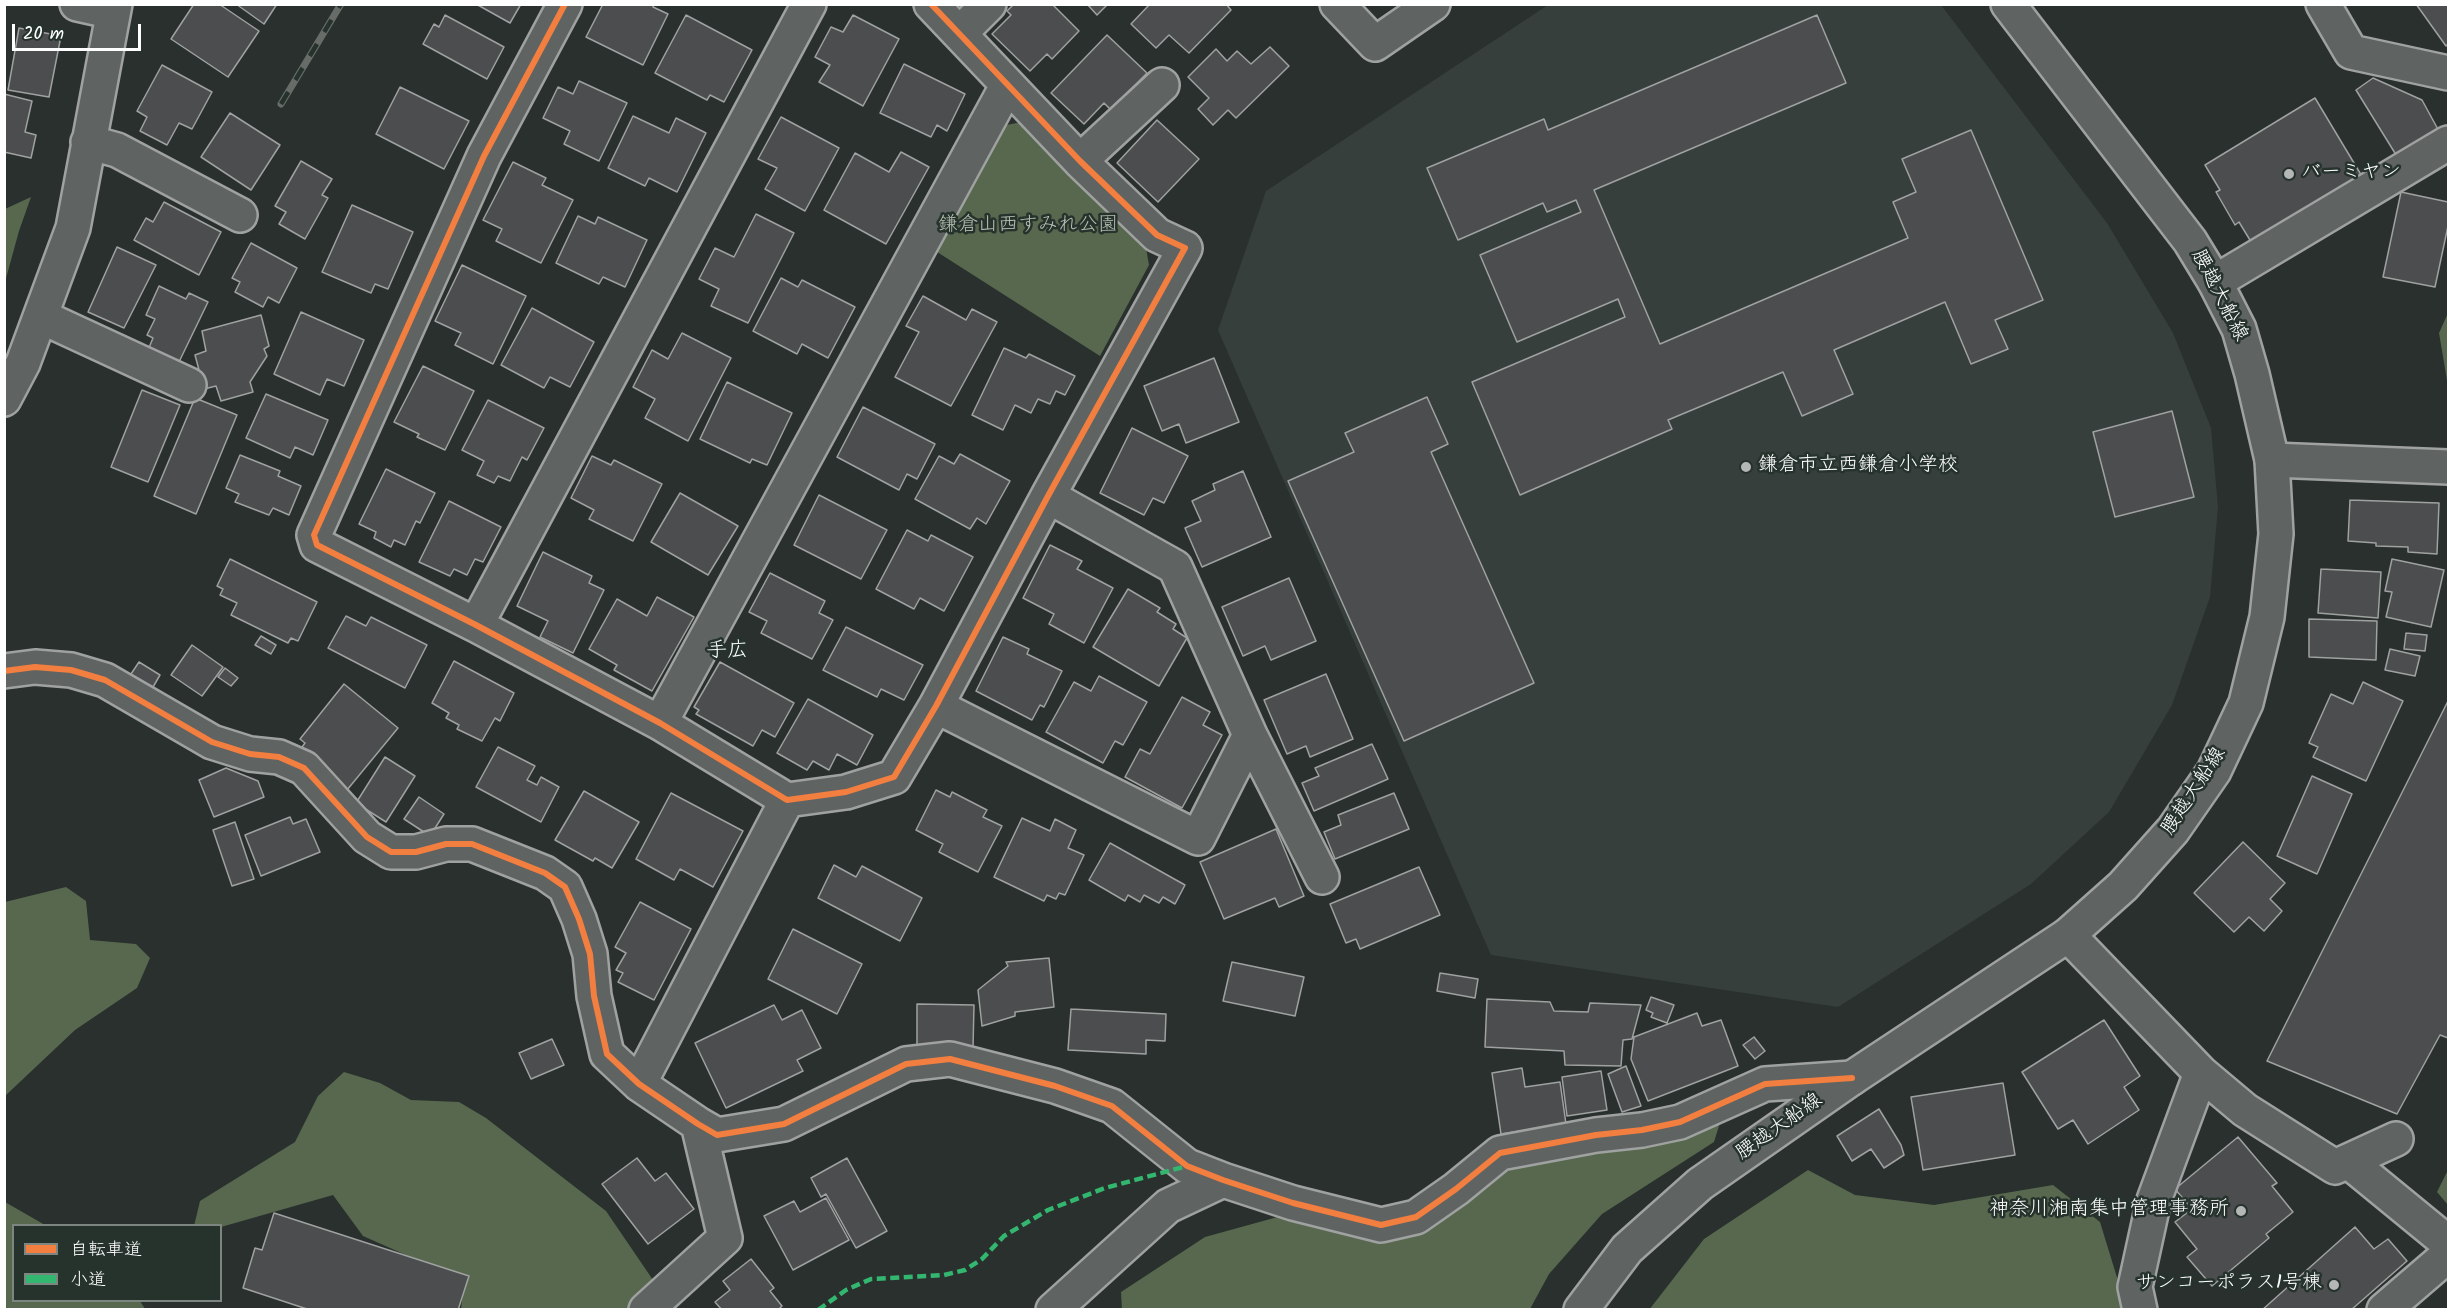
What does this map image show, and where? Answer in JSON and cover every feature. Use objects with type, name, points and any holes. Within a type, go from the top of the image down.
[{"type":"street","points":[[4,399],[23,363],[42,317],[73,228],[114,8],[77,4]]},
{"type":"street","points":[[565,4],[484,156],[314,536],[317,544],[660,723],[787,800],[846,792],[894,777],[936,706],[1048,496],[1185,248],[1157,235],[1080,161],[931,4]]},
{"type":"street","points":[[476,625],[809,4]]},
{"type":"street","points":[[960,33],[989,4]]},
{"type":"street","points":[[1337,4],[1375,44],[1433,4]]},
{"type":"street","name":"腰越大船線","points":[[1581,1310],[1627,1249],[1700,1184],[1852,1078],[2068,935],[2123,886],[2173,830],[2214,771],[2246,703],[2267,617],[2276,534],[2272,460],[2253,374],[2239,328],[2190,241],[2008,4]]},
{"type":"street","points":[[2323,4],[2351,52],[2448,73]]},
{"type":"street","points":[[1080,161],[1162,85]]},
{"type":"street","points":[[660,723],[1007,86]]},
{"type":"street","points":[[88,142],[117,150],[240,215]]},
{"type":"street","points":[[2215,282],[2448,143]]},
{"type":"street","points":[[42,317],[189,385]]},
{"type":"street","points":[[2272,460],[2448,467]]},
{"type":"street","points":[[1048,496],[1175,567],[1250,735],[1322,877]]},
{"type":"street","points":[[4,671],[35,667],[71,670],[105,680],[212,742],[250,754],[279,757],[304,768],[367,837],[391,852],[417,852],[446,844],[471,844],[545,873],[565,887],[579,919],[590,954],[594,996],[607,1054],[639,1084],[717,1135],[784,1124],[906,1064],[950,1059],[1055,1086],[1112,1106],[1186,1166],[1293,1203],[1381,1225],[1416,1217],[1456,1190],[1500,1153],[1680,1122],[1765,1084],[1852,1078]]},
{"type":"street","points":[[936,706],[1198,838],[1250,735]]},
{"type":"street","points":[[639,1084],[787,800]]},
{"type":"street","points":[[2068,935],[2201,1073],[2245,1110],[2336,1167],[2396,1139]]},
{"type":"street","points":[[2139,1310],[2135,1287],[2154,1200],[2201,1073]]},
{"type":"street","points":[[646,1310],[725,1238],[698,1124]]},
{"type":"street","points":[[2348,1161],[2448,1243]]},
{"type":"street","points":[[1053,1310],[1168,1206],[1224,1180]]},
{"type":"street","points":[[2385,1310],[2448,1255]]},
{"type":"shaded area","name":"鎌倉市立西鎌倉小学校","points":[[1548,5],[1941,5],[2107,223],[2173,333],[2211,428],[2218,507],[2210,597],[2172,705],[2109,812],[2031,884],[1838,1007],[1491,955],[1218,330],[1266,191]]},
{"type":"green space","name":"鎌倉山西すみれ公園","points":[[1022,122],[1146,248],[1149,265],[1100,356],[934,250],[1001,126]]},
{"type":"green space","points":[[31,197],[19,231],[5,282],[5,209]]},
{"type":"green space","points":[[2448,313],[2448,386],[2439,333]]},
{"type":"green space","points":[[66,887],[86,901],[90,940],[136,944],[150,958],[137,988],[75,1030],[5,1096],[5,902]]},
{"type":"green space","points":[[344,1072],[380,1083],[411,1100],[459,1102],[486,1118],[606,1211],[653,1280],[636,1309],[461,1309],[463,1292],[433,1267],[363,1236],[333,1195],[222,1227],[222,1224],[194,1224],[200,1201],[295,1142],[318,1096]]},
{"type":"green space","points":[[1722,1116],[1714,1142],[1602,1214],[1549,1274],[1530,1309],[1122,1310],[1121,1292],[1205,1237],[1292,1213],[1367,1230],[1506,1163]]},
{"type":"green space","points":[[1808,1170],[1855,1195],[1934,1205],[2053,1185],[2100,1222],[2127,1310],[1649,1310],[1704,1239]]},
{"type":"green space","points":[[2448,1170],[2448,1205],[2437,1192]]},
{"type":"green space","points":[[5,1202],[43,1224],[12,1224],[12,1302],[141,1302],[145,1309],[5,1309]]},
{"type":"building","points":[[194,4],[219,4],[259,31],[228,77],[171,39]]},
{"type":"building","points":[[236,4],[277,4],[264,24]]},
{"type":"building","points":[[476,4],[521,4],[510,23]]},
{"type":"building","points":[[603,4],[654,4],[653,7],[668,14],[643,65],[586,37]]},
{"type":"building","points":[[1014,4],[1052,4],[1079,31],[1052,59],[1047,54],[1030,71],[992,34],[1011,15],[1007,11]]},
{"type":"building","points":[[1087,4],[1108,4],[1097,15]]},
{"type":"building","points":[[1150,4],[1226,4],[1231,10],[1189,53],[1169,35],[1156,48],[1131,24]]},
{"type":"building","points":[[2416,4],[2448,4],[2448,44],[2446,46]]},
{"type":"building","points":[[445,15],[504,47],[487,79],[423,44],[434,24],[439,27]]},
{"type":"building","points":[[686,15],[752,50],[724,102],[710,95],[707,100],[655,73]]},
{"type":"building","points":[[853,15],[899,39],[863,106],[819,82],[830,65],[815,57],[831,27],[843,32]]},
{"type":"building","points":[[1817,15],[1846,83],[1594,190],[1660,344],[1908,238],[1893,202],[1916,192],[1902,159],[1971,130],[2043,300],[1995,320],[2008,349],[1971,364],[1945,302],[1834,350],[1853,394],[1802,416],[1783,372],[1668,420],[1672,429],[1520,495],[1472,382],[1625,317],[1618,299],[1517,342],[1480,255],[1581,212],[1576,200],[1547,212],[1543,203],[1458,240],[1427,168],[1544,119],[1548,130]]},
{"type":"building","points":[[19,28],[61,36],[49,97],[8,90]]},
{"type":"building","points":[[1107,35],[1147,73],[1111,110],[1104,103],[1084,124],[1051,93]]},
{"type":"building","points":[[1270,47],[1289,66],[1236,118],[1228,110],[1213,125],[1198,109],[1209,98],[1188,77],[1216,49],[1227,61],[1237,51],[1251,64]]},
{"type":"building","points":[[904,64],[965,94],[947,131],[937,125],[931,137],[880,113]]},
{"type":"building","points":[[162,65],[212,92],[192,129],[179,123],[167,145],[140,131],[147,117],[137,111]]},
{"type":"building","points":[[2373,78],[2422,100],[2440,133],[2398,158],[2356,90]]},
{"type":"building","points":[[579,81],[627,103],[599,161],[564,144],[570,131],[543,118],[558,87],[573,94]]},
{"type":"building","points":[[400,87],[469,121],[444,169],[376,134]]},
{"type":"building","points":[[4,94],[32,101],[25,132],[36,135],[31,158],[4,152]]},
{"type":"building","points":[[2315,98],[2363,178],[2253,245],[2239,222],[2235,225],[2216,192],[2220,190],[2205,165]]},
{"type":"building","points":[[230,113],[280,145],[251,190],[201,157]]},
{"type":"building","points":[[633,116],[669,133],[676,118],[706,133],[677,192],[649,178],[645,186],[608,168]]},
{"type":"building","points":[[781,117],[839,148],[805,211],[765,189],[777,168],[758,159]]},
{"type":"building","points":[[1157,120],[1199,159],[1158,202],[1117,163]]},
{"type":"building","points":[[901,152],[929,167],[886,244],[824,210],[855,153],[889,172]]},
{"type":"building","points":[[301,161],[332,179],[322,195],[328,198],[305,239],[279,224],[286,212],[275,206]]},
{"type":"building","points":[[513,162],[546,178],[542,185],[573,200],[541,263],[496,241],[502,229],[483,220]]},
{"type":"building","points":[[2401,192],[2448,202],[2448,226],[2435,287],[2383,277]]},
{"type":"building","points":[[164,202],[221,232],[199,275],[134,240],[146,218],[153,222]]},
{"type":"building","points":[[352,205],[413,232],[388,289],[375,284],[371,293],[322,272]]},
{"type":"building","points":[[756,214],[794,233],[748,323],[711,306],[719,289],[699,279],[715,248],[734,257]]},
{"type":"building","points":[[578,216],[595,224],[598,217],[647,240],[625,287],[603,277],[599,284],[556,263]]},
{"type":"building","points":[[251,243],[297,268],[279,303],[268,297],[263,307],[235,292],[240,282],[232,278]]},
{"type":"building","points":[[117,247],[156,265],[124,328],[88,312]]},
{"type":"building","points":[[462,265],[526,296],[493,364],[455,345],[461,333],[435,321]]},
{"type":"building","points":[[781,278],[798,287],[802,280],[855,307],[828,358],[802,344],[797,354],[753,331]]},
{"type":"building","points":[[159,286],[186,299],[189,293],[208,302],[178,364],[148,350],[153,338],[147,335],[155,319],[146,315]]},
{"type":"building","points":[[923,296],[966,320],[972,309],[997,322],[951,406],[895,377],[919,332],[906,326]]},
{"type":"building","points":[[532,308],[594,342],[570,387],[550,377],[544,388],[501,365]]},
{"type":"building","points":[[301,312],[364,340],[344,386],[327,379],[320,395],[274,374]]},
{"type":"building","points":[[261,315],[269,346],[264,349],[267,356],[250,382],[253,392],[221,401],[216,386],[204,389],[195,355],[206,351],[202,331]]},
{"type":"building","points":[[682,333],[731,358],[688,441],[645,418],[655,399],[633,387],[652,350],[668,359]]},
{"type":"building","points":[[1004,348],[1026,358],[1029,354],[1075,376],[1065,395],[1056,391],[1050,404],[1038,399],[1031,413],[1015,405],[1003,430],[972,415]]},
{"type":"building","points":[[1214,358],[1239,422],[1186,443],[1179,424],[1162,431],[1144,386]]},
{"type":"building","points":[[423,366],[474,391],[445,450],[417,437],[419,434],[394,422]]},
{"type":"building","points":[[727,382],[792,413],[767,465],[752,459],[750,463],[700,439]]},
{"type":"building","points":[[142,390],[180,405],[148,482],[111,467]]},
{"type":"building","points":[[266,394],[328,420],[313,455],[295,447],[290,458],[246,438]]},
{"type":"building","points":[[1427,397],[1448,444],[1431,452],[1534,683],[1404,741],[1288,481],[1354,452],[1345,433]]},
{"type":"building","points":[[195,398],[237,415],[196,514],[154,496]]},
{"type":"building","points":[[488,400],[544,428],[527,460],[522,457],[510,481],[498,476],[494,483],[477,475],[484,461],[462,450]]},
{"type":"building","points":[[863,407],[935,444],[917,479],[907,474],[899,490],[837,457]]},
{"type":"building","points":[[2172,411],[2194,497],[2115,517],[2093,432]]},
{"type":"building","points":[[1132,428],[1188,456],[1164,503],[1153,498],[1144,515],[1100,493]]},
{"type":"building","points":[[960,454],[1010,481],[986,524],[977,518],[970,529],[915,499],[939,456],[954,464]]},
{"type":"building","points":[[240,455],[280,471],[278,476],[301,486],[289,515],[273,508],[269,515],[235,502],[239,494],[226,488]]},
{"type":"building","points":[[592,456],[611,465],[614,460],[662,484],[633,541],[589,519],[594,510],[571,498]]},
{"type":"building","points":[[386,469],[435,493],[420,523],[416,521],[405,545],[394,540],[391,547],[374,538],[376,532],[359,524]]},
{"type":"building","points":[[1243,471],[1271,537],[1202,567],[1185,528],[1201,521],[1192,501],[1215,490],[1213,484]]},
{"type":"building","points":[[680,493],[738,526],[708,575],[651,542]]},
{"type":"building","points":[[819,495],[887,530],[861,579],[794,545]]},
{"type":"building","points":[[2350,500],[2439,503],[2437,554],[2408,552],[2408,547],[2376,546],[2376,543],[2348,541]]},
{"type":"building","points":[[449,501],[501,527],[483,562],[475,559],[467,575],[454,569],[450,576],[419,562]]},
{"type":"building","points":[[907,530],[928,541],[931,535],[973,557],[944,611],[920,598],[914,609],[876,589]]},
{"type":"building","points":[[1050,545],[1082,561],[1077,569],[1113,588],[1084,643],[1049,624],[1054,614],[1023,598]]},
{"type":"building","points":[[543,552],[592,576],[589,583],[604,590],[573,653],[540,637],[548,621],[517,606]]},
{"type":"building","points":[[230,559],[317,602],[298,641],[291,638],[288,643],[231,615],[237,603],[220,595],[223,589],[217,586]]},
{"type":"building","points":[[2392,559],[2444,570],[2431,627],[2386,617],[2392,592],[2385,591]]},
{"type":"building","points":[[2321,569],[2381,572],[2378,618],[2318,613]]},
{"type":"building","points":[[770,573],[825,601],[819,613],[833,620],[812,659],[761,633],[767,621],[749,612]]},
{"type":"building","points":[[1289,578],[1316,641],[1271,660],[1265,646],[1243,656],[1222,607]]},
{"type":"building","points":[[1128,589],[1160,608],[1157,612],[1176,624],[1173,629],[1187,638],[1159,686],[1093,647]]},
{"type":"building","points":[[657,597],[694,617],[652,691],[614,670],[617,665],[589,649],[617,599],[647,616]]},
{"type":"building","points":[[346,616],[366,626],[371,617],[427,645],[405,688],[328,648]]},
{"type":"building","points":[[2309,619],[2377,621],[2376,660],[2309,657]]},
{"type":"building","points":[[846,627],[923,665],[904,700],[881,689],[877,697],[823,670]]},
{"type":"building","points":[[2406,633],[2427,635],[2425,651],[2404,649]]},
{"type":"building","points":[[261,636],[276,645],[271,654],[255,645]]},
{"type":"building","points":[[1003,637],[1029,649],[1027,654],[1062,671],[1044,707],[1040,705],[1032,720],[976,691]]},
{"type":"building","points":[[192,645],[223,667],[202,696],[171,675]]},
{"type":"building","points":[[2390,649],[2420,656],[2415,676],[2385,670]]},
{"type":"building","points":[[454,661],[514,693],[500,721],[495,718],[482,741],[457,729],[459,725],[446,718],[449,713],[432,703]]},
{"type":"building","points":[[139,662],[160,675],[149,694],[127,680]]},
{"type":"building","points":[[720,662],[794,703],[775,737],[762,730],[753,746],[696,714],[699,710],[694,707]]},
{"type":"building","points":[[225,668],[238,678],[231,686],[218,677]]},
{"type":"building","points":[[1326,674],[1353,739],[1310,757],[1306,746],[1287,754],[1264,700]]},
{"type":"building","points":[[1099,676],[1147,702],[1123,745],[1115,741],[1103,763],[1046,732],[1074,682],[1091,691]]},
{"type":"building","points":[[2363,682],[2403,701],[2366,781],[2313,757],[2318,747],[2309,743],[2331,694],[2353,704]]},
{"type":"building","points":[[344,684],[398,728],[347,790],[299,751],[305,743],[300,739]]},
{"type":"building","points":[[1182,697],[1210,712],[1203,725],[1222,735],[1182,808],[1125,777],[1140,749],[1150,754]]},
{"type":"building","points":[[808,699],[873,735],[857,765],[837,754],[829,770],[813,761],[807,770],[777,753]]},
{"type":"building","points":[[2448,701],[2448,1038],[2440,1035],[2397,1114],[2267,1061]]},
{"type":"building","points":[[1372,744],[1388,779],[1314,811],[1302,783],[1319,776],[1315,768]]},
{"type":"building","points":[[498,747],[535,766],[527,780],[537,785],[541,777],[559,787],[541,822],[476,787]]},
{"type":"building","points":[[385,757],[415,776],[386,822],[356,803]]},
{"type":"building","points":[[226,768],[258,781],[264,797],[214,817],[199,780]]},
{"type":"building","points":[[2312,776],[2352,794],[2317,874],[2277,856]]},
{"type":"building","points":[[936,790],[950,797],[952,792],[987,810],[983,817],[1002,826],[978,872],[939,852],[943,844],[916,830]]},
{"type":"building","points":[[584,791],[639,822],[612,868],[595,858],[593,861],[555,840]]},
{"type":"building","points":[[671,793],[743,831],[713,887],[680,869],[674,880],[636,859]]},
{"type":"building","points":[[1394,793],[1409,829],[1335,859],[1324,832],[1341,825],[1338,815]]},
{"type":"building","points":[[419,797],[444,814],[430,836],[404,819]]},
{"type":"building","points":[[290,817],[293,824],[306,819],[320,852],[261,876],[245,835]]},
{"type":"building","points":[[1022,818],[1050,831],[1055,819],[1076,830],[1068,848],[1084,855],[1065,895],[1059,893],[1056,899],[1047,895],[1044,901],[994,877]]},
{"type":"building","points":[[235,822],[254,879],[232,886],[213,830]]},
{"type":"building","points":[[1276,829],[1304,896],[1279,907],[1275,898],[1224,919],[1200,862]]},
{"type":"building","points":[[2243,842],[2285,883],[2270,899],[2282,911],[2264,931],[2249,917],[2234,932],[2194,893]]},
{"type":"building","points":[[1110,843],[1185,885],[1175,904],[1163,897],[1159,903],[1144,895],[1140,902],[1128,895],[1125,901],[1089,880]]},
{"type":"building","points":[[834,865],[856,877],[862,866],[922,898],[900,941],[818,898]]},
{"type":"building","points":[[1419,867],[1440,915],[1360,949],[1356,939],[1346,943],[1330,904]]},
{"type":"building","points":[[640,902],[691,929],[654,1000],[618,982],[623,973],[616,970],[626,953],[615,947]]},
{"type":"building","points":[[793,929],[862,964],[837,1014],[768,979]]},
{"type":"building","points":[[1049,958],[1054,1007],[1015,1012],[1015,1016],[982,1026],[978,990],[1008,966],[1006,962]]},
{"type":"building","points":[[1232,962],[1304,977],[1295,1016],[1223,1001]]},
{"type":"building","points":[[1440,973],[1478,979],[1475,998],[1437,991]]},
{"type":"building","points":[[1651,997],[1674,1005],[1667,1023],[1651,1017],[1653,1013],[1646,1010]]},
{"type":"building","points":[[1487,999],[1550,1002],[1554,1011],[1588,1012],[1590,1003],[1641,1005],[1632,1039],[1623,1040],[1621,1066],[1565,1065],[1564,1051],[1485,1047]]},
{"type":"building","points":[[917,1004],[974,1005],[973,1048],[917,1048]]},
{"type":"building","points":[[774,1005],[782,1020],[802,1010],[821,1048],[797,1060],[803,1071],[726,1108],[695,1043]]},
{"type":"building","points":[[1071,1009],[1166,1014],[1165,1041],[1146,1040],[1146,1054],[1068,1050]]},
{"type":"building","points":[[1697,1013],[1702,1026],[1721,1020],[1738,1066],[1648,1101],[1631,1059],[1634,1037]]},
{"type":"building","points":[[2104,1020],[2140,1076],[2124,1087],[2139,1110],[2088,1144],[2073,1120],[2058,1129],[2022,1072]]},
{"type":"building","points":[[1754,1037],[1765,1051],[1755,1059],[1743,1045]]},
{"type":"building","points":[[552,1039],[564,1065],[531,1079],[519,1053]]},
{"type":"building","points":[[1626,1066],[1641,1106],[1622,1112],[1608,1074]]},
{"type":"building","points":[[1522,1068],[1525,1087],[1560,1082],[1566,1124],[1501,1134],[1492,1073]]},
{"type":"building","points":[[1601,1071],[1607,1110],[1567,1116],[1562,1077]]},
{"type":"building","points":[[2003,1083],[2015,1155],[1923,1170],[1911,1097]]},
{"type":"building","points":[[1879,1109],[1901,1145],[1904,1155],[1884,1168],[1871,1149],[1852,1161],[1837,1136]]},
{"type":"building","name":"神奈川湘南集中管理事務所","points":[[2238,1137],[2277,1183],[2272,1186],[2293,1212],[2266,1234],[2269,1238],[2212,1286],[2187,1257],[2197,1249],[2175,1222],[2192,1209],[2175,1189]]},
{"type":"building","points":[[637,1158],[655,1181],[666,1173],[694,1209],[648,1244],[602,1184]]},
{"type":"building","points":[[847,1158],[887,1231],[856,1248],[826,1194],[821,1197],[811,1178]]},
{"type":"building","points":[[826,1198],[849,1240],[793,1270],[764,1216],[794,1201],[800,1212]]},
{"type":"building","points":[[274,1213],[469,1276],[458,1310],[310,1310],[243,1288],[255,1248],[262,1250]]},
{"type":"building","name":"サンコーポラス1号棟","points":[[2355,1227],[2374,1249],[2388,1239],[2407,1261],[2351,1310],[2262,1310]]},
{"type":"building","points":[[751,1259],[774,1288],[770,1291],[782,1306],[778,1310],[722,1310],[715,1302],[730,1290],[723,1281]]},
{"type":"railway","points":[[281,104],[341,4]]},
{"type":"marked path","points":[[818,1310],[846,1290],[871,1279],[944,1275],[965,1270],[982,1259],[1004,1236],[1048,1210],[1105,1188],[1187,1166]]},
{"type":"cycle path","points":[[565,4],[484,156],[314,535],[317,545],[476,625],[660,723],[787,800],[846,792],[894,777],[936,706],[1048,496],[1185,248],[1157,235],[1080,161],[931,4]]},
{"type":"cycle path","points":[[4,671],[35,667],[71,670],[105,680],[212,742],[250,754],[279,757],[304,768],[367,837],[391,852],[416,852],[446,844],[472,844],[545,873],[565,887],[579,919],[590,954],[594,996],[607,1054],[639,1084],[717,1135],[784,1124],[906,1064],[950,1059],[1055,1086],[1112,1106],[1187,1166],[1223,1180],[1293,1203],[1381,1225],[1416,1217],[1456,1189],[1500,1153],[1680,1122],[1765,1084],[1852,1078]]},
{"type":"place","name":"バーミヤン","points":[[2289,174]]},
{"type":"place","name":"鎌倉市立西鎌倉小学校","points":[[1746,467]]},
{"type":"place","name":"神奈川湘南集中管理事務所","points":[[2241,1211]]},
{"type":"place","name":"サンコーポラス1号棟","points":[[2334,1285]]},
{"type":"district","name":"手広","points":[[727,652]]}]
